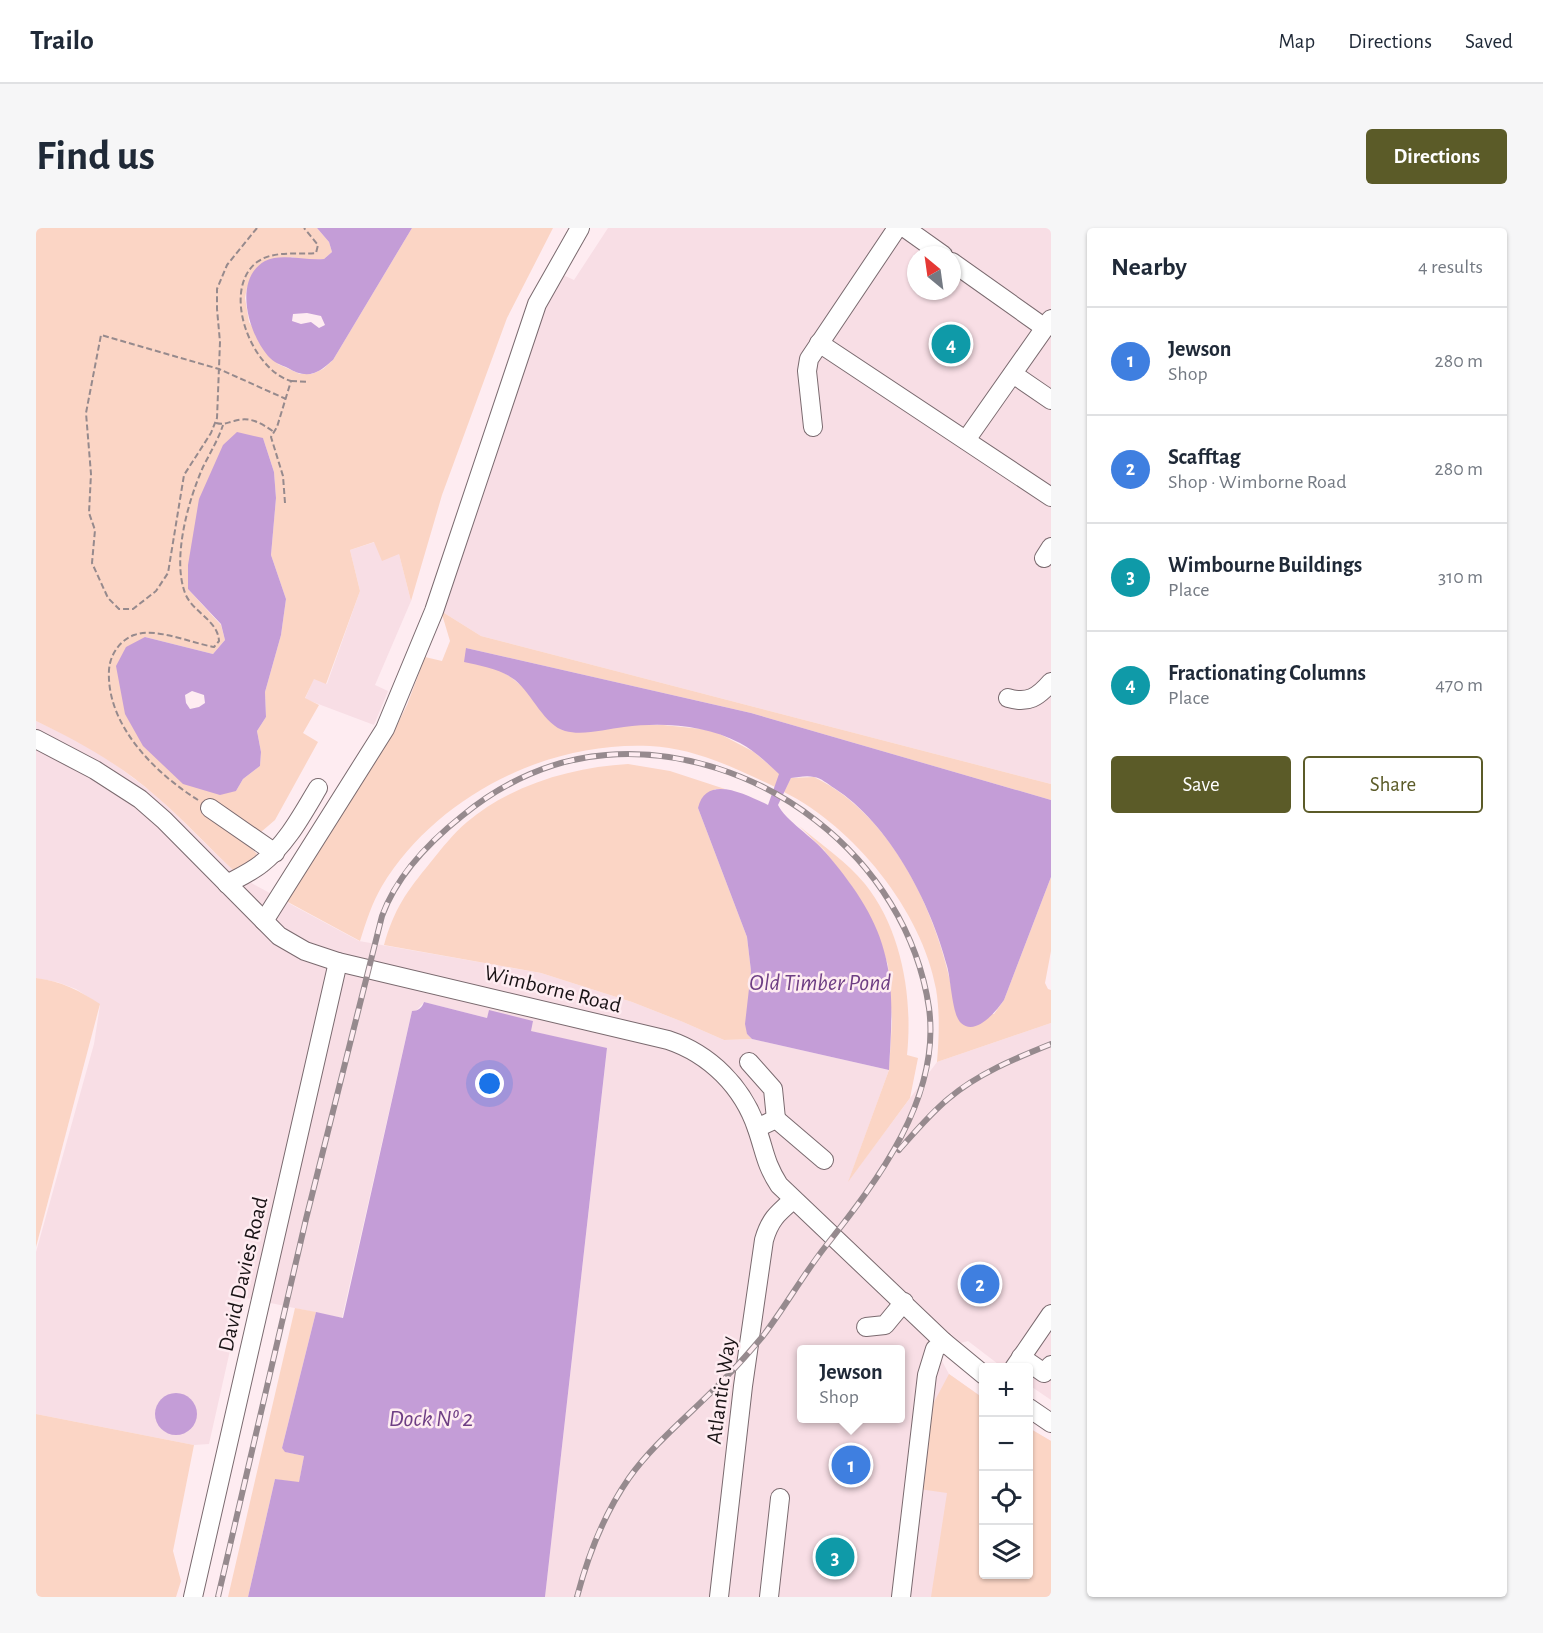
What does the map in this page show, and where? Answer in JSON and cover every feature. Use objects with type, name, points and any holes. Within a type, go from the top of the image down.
[{"type":"street","points":[[264,921],[385,729],[434,611],[537,304],[580,228]]},
{"type":"street","points":[[813,427],[807,364],[812,352],[897,228]]},
{"type":"street","points":[[905,228],[930,246]]},
{"type":"street","points":[[961,267],[1048,323],[966,440]]},
{"type":"street","points":[[819,343],[1051,498]]},
{"type":"street","points":[[1013,374],[1051,400]]},
{"type":"street","points":[[1008,698],[1020,701],[1032,699],[1042,693],[1051,682]]},
{"type":"street","name":"Wimborne Road","points":[[36,739],[95,770],[140,799],[164,820],[279,936],[292,945],[338,962],[583,1019],[686,1047],[710,1062],[729,1079],[747,1106],[757,1128],[769,1168],[779,1185],[944,1342],[979,1371]]},
{"type":"street","points":[[227,884],[259,866],[275,852],[298,822],[318,788]]},
{"type":"street","points":[[210,808],[275,852]]},
{"type":"street","name":"David Davies Road","points":[[193,1597],[338,962]]},
{"type":"street","points":[[749,1062],[773,1089],[776,1119],[824,1160]]},
{"type":"street","points":[[757,1128],[776,1119]]},
{"type":"street","name":"Atlantic Way","points":[[719,1597],[743,1386],[764,1240],[768,1226],[774,1217],[793,1200]]},
{"type":"street","points":[[866,1327],[885,1325],[904,1302]]},
{"type":"street","points":[[1051,1314],[1018,1362],[1044,1373],[1051,1365]]},
{"type":"street","points":[[901,1597],[927,1375],[935,1349],[944,1342]]},
{"type":"street","points":[[1033,1411],[1051,1423]]},
{"type":"street","points":[[769,1597],[780,1498]]},
{"type":"path","points":[[256,228],[227,265],[217,289],[220,342],[219,369],[217,418],[211,433],[183,475],[168,573],[156,591],[133,609],[119,609],[108,598],[92,563],[95,530],[89,513],[91,474],[86,412],[101,335],[219,369],[286,399]]},
{"type":"path","points":[[304,228],[318,245],[316,253],[269,256],[256,263],[245,278],[240,293],[246,330],[258,354],[280,378],[309,382]]},
{"type":"path","points":[[285,503],[283,476],[271,436],[278,427],[291,381]]},
{"type":"path","points":[[215,423],[223,425],[236,420],[257,420],[274,432]]},
{"type":"path","points":[[210,808],[172,784],[125,731],[114,705],[109,681],[110,662],[120,644],[135,635],[154,633],[214,647],[219,640],[219,634],[213,625],[198,613],[185,595],[181,576],[180,545],[203,468],[223,425]]},
{"type":"shaded area","points":[[36,228],[317,228],[329,242],[332,252],[324,259],[307,261],[292,257],[247,287],[245,298],[249,322],[278,364],[300,374],[312,374],[323,369],[333,360],[412,228],[553,228],[507,318],[442,495],[411,601],[399,554],[382,561],[374,542],[350,550],[360,591],[326,684],[314,679],[305,698],[319,705],[303,733],[318,742],[275,820],[247,844],[257,854],[252,862],[234,871],[143,785],[84,746],[36,721]],"holes":[[[263,438],[274,472],[276,498],[271,555],[286,599],[281,635],[265,692],[266,717],[257,731],[261,752],[260,766],[243,779],[236,791],[145,637],[213,654],[225,640],[221,625],[188,589]]]},
{"type":"shaded area","points":[[608,228],[1051,228],[1051,784],[481,636],[441,611],[546,305],[563,275],[574,280]]},
{"type":"shaded area","points":[[375,542],[399,554],[411,601],[375,685],[388,691],[374,725],[305,699],[314,678],[327,684],[360,591],[350,550]]},
{"type":"shaded area","points":[[441,611],[481,636],[1051,784],[1051,800],[751,713],[466,648],[512,678],[537,703],[637,725],[663,725],[718,733],[754,752],[780,774],[775,787],[698,755],[650,746],[611,747],[572,753],[534,765],[497,781],[463,801],[432,826],[405,854],[382,886],[372,906],[360,941],[286,901],[397,725],[425,657],[442,661],[450,641]]},
{"type":"shaded area","points":[[36,721],[103,755],[158,797],[234,871],[253,884],[359,941],[541,973],[632,1002],[724,1040],[752,1039],[889,1070],[849,1180],[937,1062],[1051,1023],[1051,1400],[1033,1388],[1033,1363],[997,1363],[968,1341],[936,1350],[949,1374],[979,1395],[979,1579],[1033,1579],[1033,1430],[1051,1441],[1051,1597],[545,1597],[607,1049],[530,1031],[532,1021],[489,1011],[487,1018],[424,1002],[416,1011],[412,1011],[342,1318],[242,1297],[209,1444],[194,1445],[36,1414],[36,1252],[94,1044],[100,1005],[76,989],[36,978]]},
{"type":"shaded area","points":[[628,764],[670,771],[725,789],[715,789],[698,808],[747,937],[751,971],[747,1034],[752,1039],[724,1040],[632,1002],[541,973],[384,945],[402,901],[415,883],[452,836],[484,809],[522,788],[543,780],[586,769]]},
{"type":"shaded area","points":[[814,777],[843,795],[870,819],[892,846],[912,877],[928,911],[940,945],[956,1013],[994,1014],[1004,1000],[1051,877],[1051,951],[1045,983],[1051,990],[1051,1023],[937,1062],[939,1025],[936,989],[916,930],[881,874],[859,849],[810,807],[784,792],[791,778]]},
{"type":"shaded area","points":[[799,826],[858,876],[878,902],[896,943],[902,965],[908,1011],[907,1055],[918,1058],[910,1098],[848,1182],[889,1070],[892,1021],[888,965],[876,930],[853,888],[824,850]]},
{"type":"shaded area","points":[[36,978],[70,987],[100,1004],[36,1247]]},
{"type":"shaded area","points":[[295,1308],[316,1312],[282,1448],[286,1452],[304,1456],[299,1483],[275,1479],[248,1597],[228,1597]]},
{"type":"shaded area","points":[[949,1374],[979,1395],[979,1579],[1033,1579],[1033,1430],[1051,1441],[1051,1597],[931,1597],[947,1493],[919,1489],[933,1404]]},
{"type":"shaded area","points":[[36,1414],[194,1445],[173,1551],[181,1581],[176,1597],[36,1597]]},
{"type":"water","points":[[317,228],[412,228],[333,360],[314,373],[301,374],[272,360],[261,346],[250,321],[246,294],[255,270],[265,261],[286,257],[324,259],[332,252],[329,242]],"holes":[[[307,313],[321,316],[325,325],[319,328],[311,322],[301,324],[292,321],[293,314]]]},
{"type":"water","points":[[237,432],[263,438],[274,472],[276,498],[271,555],[286,599],[281,635],[265,692],[266,717],[257,731],[261,752],[260,766],[243,779],[236,791],[220,795],[183,784],[143,746],[125,714],[116,666],[126,647],[145,637],[213,654],[225,640],[221,624],[188,589],[188,565],[199,499],[223,445]],"holes":[[[192,691],[204,695],[205,703],[190,709],[185,695]]]},
{"type":"water","name":"Old Timber Pond","points":[[466,648],[751,713],[1051,800],[1051,877],[1004,1000],[979,1025],[973,1027],[961,1023],[954,1005],[940,942],[919,891],[905,866],[873,822],[854,803],[827,783],[811,776],[802,776],[791,778],[778,805],[787,817],[821,847],[844,875],[875,924],[890,980],[889,1070],[752,1039],[747,1034],[745,1024],[751,971],[747,937],[698,808],[702,797],[709,791],[718,789],[739,792],[768,805],[779,774],[756,753],[740,743],[713,732],[684,726],[654,725],[587,732],[565,731],[551,723],[515,680],[491,668],[464,662]]},
{"type":"water","name":"Dock Nº 2","points":[[424,1002],[487,1018],[489,1010],[533,1021],[531,1031],[607,1048],[545,1597],[248,1597],[275,1479],[299,1482],[304,1456],[285,1452],[282,1448],[316,1312],[343,1318],[412,1011],[420,1009]]},
{"type":"water","points":[[176,1393],[191,1399],[197,1414],[191,1429],[176,1435],[161,1429],[155,1414],[161,1399]]},
{"type":"railway","points":[[218,1597],[306,1219],[382,916],[388,901],[405,873],[437,837],[478,804],[512,783],[548,767],[586,757],[662,756],[717,768],[769,790],[816,820],[857,858],[890,903],[915,953],[929,1008],[930,1041],[925,1074],[915,1106],[884,1166],[763,1336],[717,1387],[664,1438],[629,1478],[598,1535],[577,1597]]},
{"type":"railway","points":[[899,1150],[923,1123],[959,1090],[997,1067],[1051,1044]]},
{"type":"place","name":"Fractionating Columns","points":[[951,344]]},
{"type":"place","name":"Scafftag","points":[[980,1284]]},
{"type":"place","name":"Jewson","points":[[851,1465]]},
{"type":"place","name":"Wimbourne Buildings","points":[[835,1557]]}]
